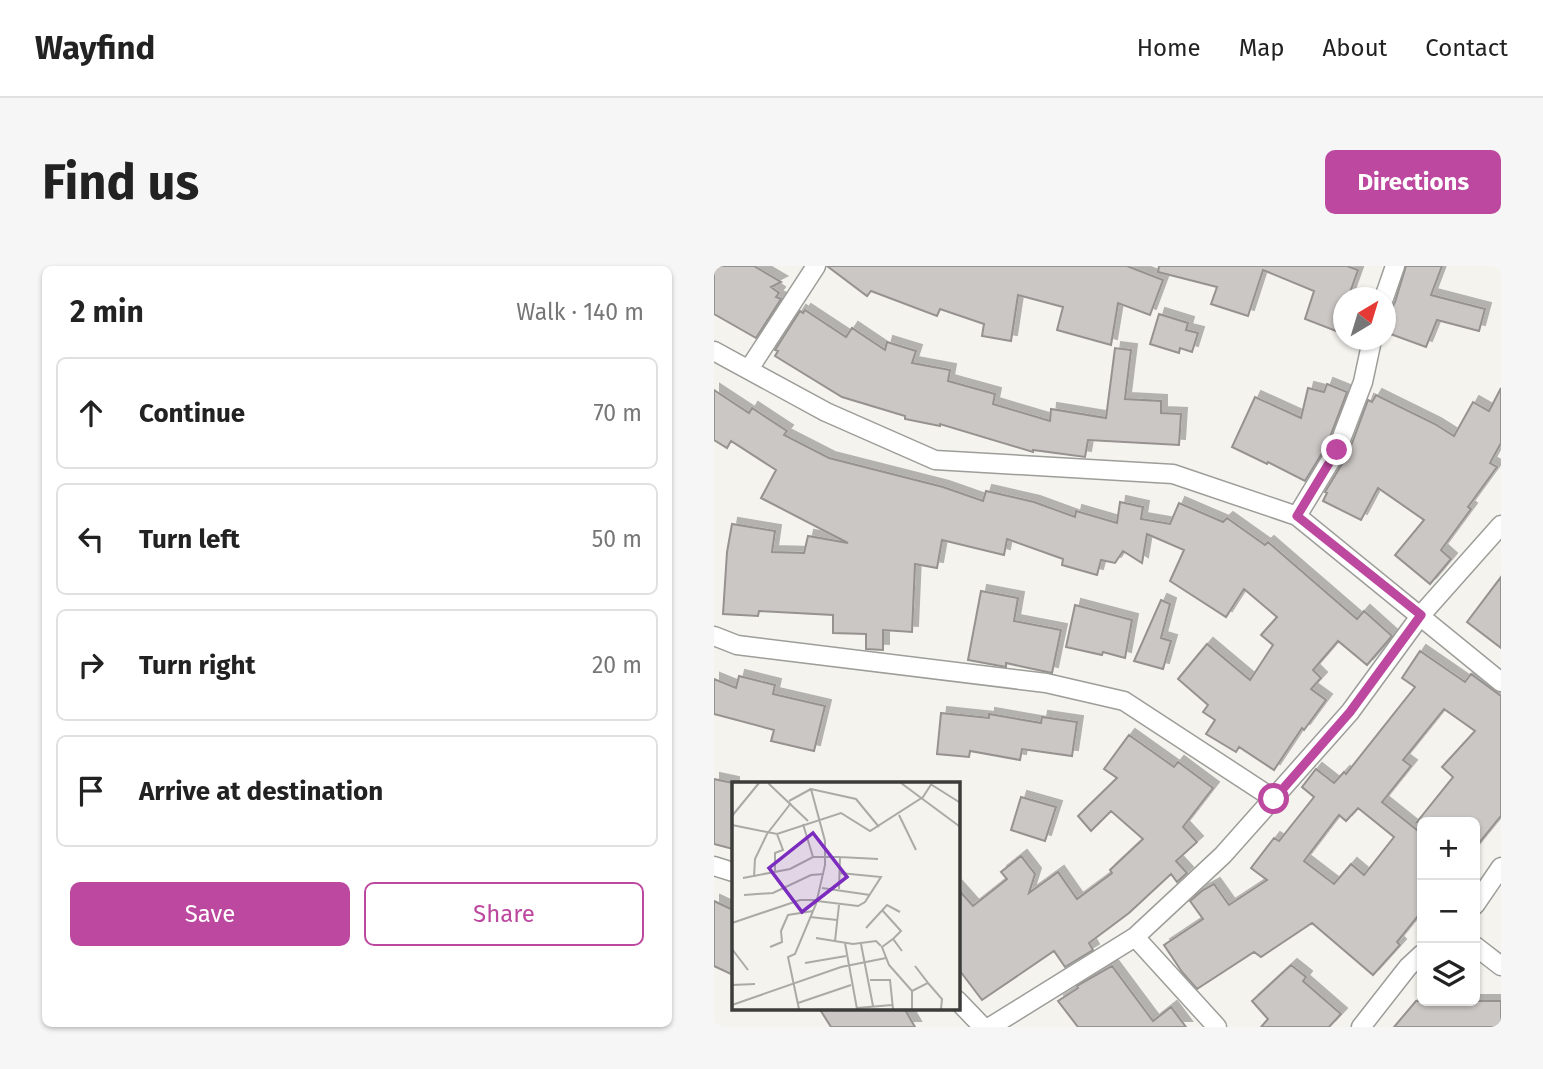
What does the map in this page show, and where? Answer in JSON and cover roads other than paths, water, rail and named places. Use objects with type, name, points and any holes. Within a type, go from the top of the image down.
[{"type":"street","points":[[749,369],[816,266]]},
{"type":"street","points":[[1388,287],[1395,266]]},
{"type":"street","points":[[1297,516],[1337,450],[1363,382],[1370,350]]},
{"type":"street","points":[[714,351],[826,412],[935,460],[1173,474],[1297,516],[1501,682]]},
{"type":"street","points":[[990,1027],[1135,937],[1223,855],[1350,712],[1421,615],[1501,526]]},
{"type":"street","points":[[714,636],[737,645],[1046,683],[1124,701],[1274,799]]},
{"type":"street","points":[[714,866],[732,872]]},
{"type":"street","points":[[1480,898],[1501,867]]},
{"type":"street","points":[[1135,937],[1217,1027]]},
{"type":"street","points":[[1480,950],[1501,966]]},
{"type":"street","points":[[1361,1027],[1417,959]]},
{"type":"street","points":[[959,1002],[983,1027]]}]
